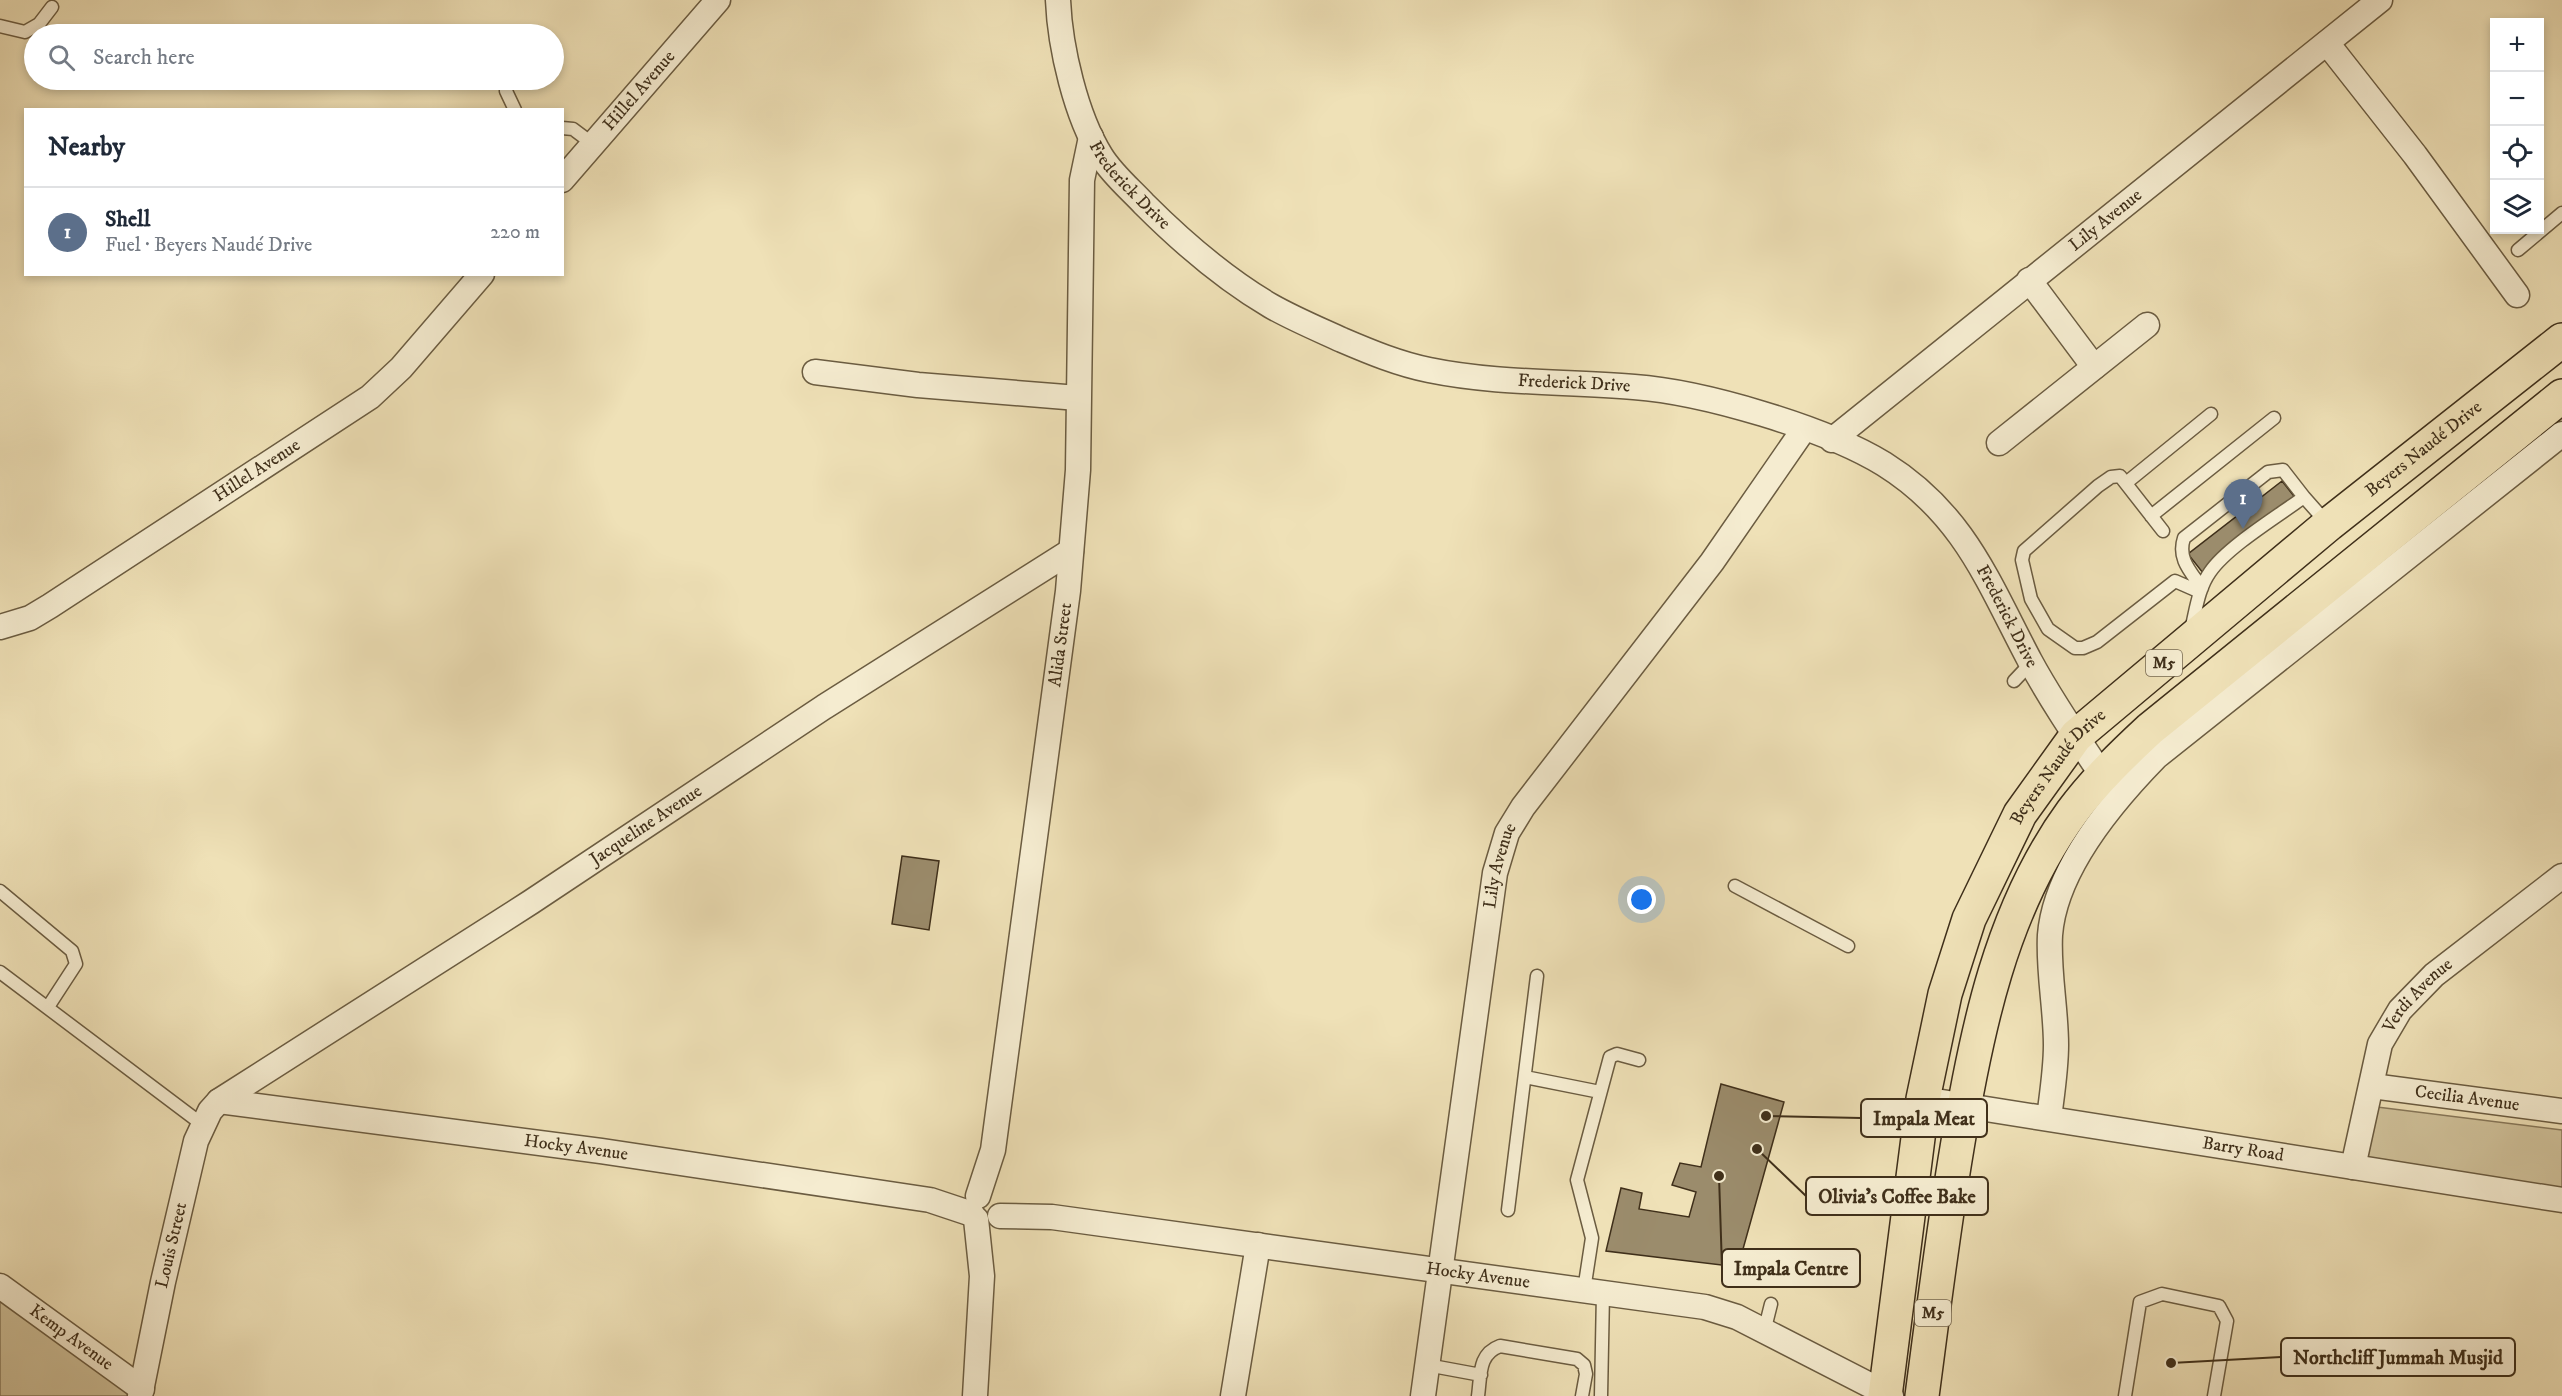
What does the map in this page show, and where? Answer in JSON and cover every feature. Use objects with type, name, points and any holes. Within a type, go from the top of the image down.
[{"type":"main road","name":"Beyers Naudé Drive","points":[[1887,1395],[1923,1099],[1945,994],[1969,919],[2020,814],[2076,736],[2329,524],[2562,340]]},
{"type":"main road","name":"Beyers Naudé Drive","points":[[1922,1396],[1943,1231],[1983,1009],[2015,916],[2042,861],[2072,813],[2102,775],[2150,729],[2562,396]]},
{"type":"street","name":"Hillel Avenue","points":[[564,178],[718,0]]},
{"type":"street","name":"Frederick Drive","points":[[1058,0],[1075,89],[1091,137],[1102,158],[1174,233],[1245,289],[1273,307],[1375,354],[1426,370],[1477,378],[1636,387],[1684,394],[1748,411],[1832,440],[1879,461],[1904,477],[1948,518],[1986,572],[2031,663],[2102,775]]},
{"type":"street","name":"Lily Avenue","points":[[1832,440],[2380,0]]},
{"type":"street","points":[[2326,43],[2415,155],[2517,295]]},
{"type":"street","name":"Alida Street","points":[[975,1396],[982,1276],[987,1268],[987,1208],[993,1150],[1071,551],[1078,470],[1082,180],[1091,137]]},
{"type":"street","name":"Hillel Avenue","points":[[0,627],[30,618],[50,606],[370,398],[400,368],[480,276]]},
{"type":"street","points":[[2029,280],[2094,367]]},
{"type":"street","points":[[2000,443],[2147,325]]},
{"type":"street","points":[[815,372],[918,385],[1078,398]]},
{"type":"street","name":"Lily Avenue","points":[[1423,1396],[1495,873],[1507,834],[1523,807],[1737,528],[1804,429]]},
{"type":"street","points":[[2049,1118],[2056,1046],[2050,934],[2058,900],[2070,872],[2086,842],[2112,806],[2156,758],[2562,434]]},
{"type":"street","name":"Jacqueline Avenue","points":[[219,1101],[531,902],[824,707],[1071,551]]},
{"type":"street","name":"Verdi Avenue","points":[[2353,1167],[2380,1044],[2400,1010],[2434,975],[2562,876]]},
{"type":"street","name":"Cecilia Avenue","points":[[2372,1086],[2562,1110]]},
{"type":"street","name":"Barry Road","points":[[1923,1099],[2562,1200]]},
{"type":"street","name":"Hocky Avenue","points":[[219,1101],[601,1151],[930,1200],[1721,1310],[1887,1395]]},
{"type":"street","name":"Louis Street","points":[[141,1393],[177,1216],[202,1125],[219,1101]]},
{"type":"street","points":[[1233,1396],[1258,1245]]},
{"type":"street","name":"Kemp Avenue","points":[[0,1286],[141,1393]]},
{"type":"lane","points":[[39,24],[52,7]]},
{"type":"lane","points":[[0,26],[24,32]]},
{"type":"lane","points":[[506,90],[514,108]]},
{"type":"lane","points":[[564,128],[573,129],[593,144]]},
{"type":"lane","points":[[2518,250],[2562,213]]},
{"type":"lane","points":[[2126,483],[2211,414]]},
{"type":"lane","points":[[2151,516],[2274,418]]},
{"type":"lane","points":[[2201,590],[2184,562],[2182,546],[2184,538],[2268,472],[2283,470],[2329,524]]},
{"type":"lane","points":[[2163,531],[2120,476],[2111,477],[2024,550],[2022,560],[2031,599],[2048,629],[2075,648],[2083,648],[2097,642],[2175,581],[2201,590]]},
{"type":"lane","points":[[2188,642],[2201,590],[2219,562],[2304,497]]},
{"type":"lane","points":[[2014,681],[2031,663]]},
{"type":"lane","points":[[1735,886],[1848,946]]},
{"type":"lane","points":[[0,891],[72,951],[75,957],[76,964],[48,1007]]},
{"type":"lane","points":[[0,972],[202,1125]]},
{"type":"lane","points":[[1508,1210],[1537,976]]},
{"type":"lane","points":[[1601,1396],[1592,1238],[1577,1180],[1612,1054],[1638,1060]]},
{"type":"lane","points":[[1525,1077],[1600,1092]]},
{"type":"lane","points":[[2125,1396],[2140,1302],[2162,1294],[2219,1306],[2225,1314],[2227,1321],[2214,1396]]},
{"type":"lane","points":[[1764,1332],[1771,1304]]},
{"type":"lane","points":[[1478,1396],[1482,1360],[1490,1350],[1500,1346],[1577,1359],[1584,1365],[1586,1374],[1582,1396]]},
{"type":"lane","points":[[1427,1365],[1481,1374]]},
{"type":"shaded area","points":[[2377,1107],[2562,1130],[2562,1203],[2365,1172]]},
{"type":"shaded area","points":[[0,1286],[139,1396],[0,1396]]},
{"type":"building","points":[[2282,481],[2297,500],[2203,573],[2188,554]]},
{"type":"building","points":[[902,856],[939,861],[929,930],[892,924]]},
{"type":"building","points":[[1721,1084],[1784,1102],[1738,1267],[1606,1251],[1621,1188],[1642,1193],[1639,1209],[1689,1217],[1696,1192],[1672,1185],[1680,1163],[1701,1167]]},
{"type":"place","name":"Shell","points":[[2243,529]]},
{"type":"place","name":"Impala Meat","points":[[1766,1116]]},
{"type":"place","name":"Olivia's Coffee Bake","points":[[1757,1149]]},
{"type":"place","name":"Impala Centre","points":[[1719,1176]]},
{"type":"place","name":"Northcliff Jummah Musjid","points":[[2171,1363]]}]
